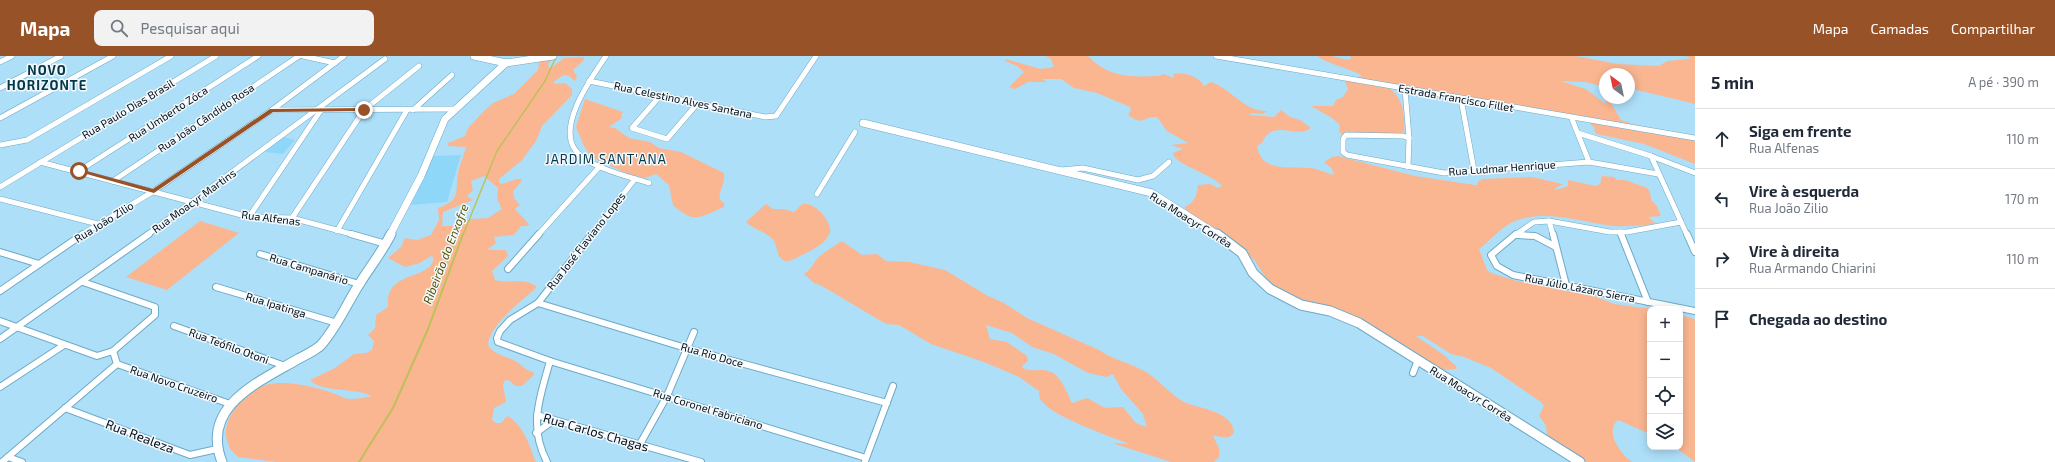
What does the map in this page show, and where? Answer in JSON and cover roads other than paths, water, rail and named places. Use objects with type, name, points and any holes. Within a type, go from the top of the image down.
[{"type":"street","points":[[0,62],[12,56]]},
{"type":"street","points":[[0,88],[61,56]]},
{"type":"street","points":[[0,118],[113,56]]},
{"type":"street","points":[[0,145],[27,140],[171,56]]},
{"type":"street","name":"Rua Paulo Dias Brasil","points":[[0,187],[216,56]]},
{"type":"street","name":"Rua Umberto Zóca","points":[[79,171],[258,56]]},
{"type":"street","name":"Rua João Cândido Rosa","points":[[113,181],[299,56]]},
{"type":"street","points":[[303,56],[335,63]]},
{"type":"street","name":"Rua João Zilio","points":[[0,291],[98,224],[154,191],[272,110],[344,56]]},
{"type":"street","points":[[474,56],[506,63],[553,56]]},
{"type":"street","points":[[606,56],[589,81],[573,111],[571,134],[572,146],[584,157],[635,179],[649,183]]},
{"type":"street","name":"Rua Celestino Alves Santana","points":[[589,81],[765,117],[776,116],[816,56]]},
{"type":"street","name":"Estrada Francisco Fillet","points":[[1216,56],[1572,119],[1695,138]]},
{"type":"street","name":"Rua Moacyr Martins","points":[[0,339],[83,282],[192,203],[319,110],[385,59]]},
{"type":"street","points":[[222,462],[217,449],[221,421],[230,404],[243,391],[320,346],[337,324],[359,284],[386,244],[421,176],[445,119],[506,63]]},
{"type":"street","points":[[292,218],[364,110],[419,66]]},
{"type":"street","points":[[337,231],[410,110],[452,75]]},
{"type":"street","points":[[0,81],[8,83]]},
{"type":"street","points":[[1405,89],[1409,138],[1408,167]]},
{"type":"street","points":[[660,96],[632,128],[667,140],[697,104]]},
{"type":"street","points":[[1461,99],[1474,170]]},
{"type":"street","points":[[272,110],[456,109]]},
{"type":"street","points":[[249,217],[319,110]]},
{"type":"street","points":[[0,112],[7,114]]},
{"type":"street","points":[[1572,119],[1589,162]]},
{"type":"street","name":"Rua Moacyr Corrêa","points":[[863,123],[1061,170],[1141,190],[1160,197],[1242,253],[1253,273],[1270,289],[1301,305],[1330,311],[1346,317],[1418,360],[1580,462]]},
{"type":"street","points":[[817,194],[855,132]]},
{"type":"street","points":[[1578,133],[1651,156],[1695,173]]},
{"type":"street","name":"Rua Ludmar Henrique","points":[[1409,138],[1403,136],[1346,135],[1343,139],[1343,152],[1347,155],[1453,174],[1474,170],[1589,162],[1658,174]]},
{"type":"street","points":[[1651,156],[1695,252]]},
{"type":"street","name":"Rua Alfenas","points":[[40,162],[79,171],[192,203],[249,217],[292,218],[386,244]]},
{"type":"street","points":[[1061,170],[1073,167],[1083,168],[1142,180],[1152,177],[1169,162]]},
{"type":"street","points":[[508,269],[601,165]]},
{"type":"street","name":"Rua José Flaviano Lopes","points":[[538,303],[635,179]]},
{"type":"street","points":[[0,199],[98,224]]},
{"type":"street","points":[[1514,236],[1534,222],[1549,220],[1620,232],[1681,222]]},
{"type":"street","points":[[1549,220],[1566,285]]},
{"type":"street","points":[[1620,232],[1648,302]]},
{"type":"street","points":[[1514,236],[1525,234],[1535,236],[1556,247]]},
{"type":"street","name":"Rua Júlio Lázaro Sierra","points":[[1514,236],[1492,255],[1497,266],[1513,274],[1695,311]]},
{"type":"street","points":[[0,252],[39,264]]},
{"type":"street","name":"Rua Campanário","points":[[260,254],[359,284]]},
{"type":"street","points":[[0,321],[92,355],[102,355],[113,351],[152,319],[156,311],[155,307],[83,282]]},
{"type":"street","name":"Rua Ipatinga","points":[[216,287],[337,324]]},
{"type":"street","name":"Rua Rio Doce","points":[[538,303],[688,349],[887,403]]},
{"type":"street","name":"Rua Coronel Fabriciano","points":[[538,303],[510,320],[500,331],[497,338],[498,342],[550,360],[866,460]]},
{"type":"street","name":"Rua Teófilo Otoni","points":[[174,326],[285,366]]},
{"type":"street","points":[[640,444],[667,396],[694,332]]},
{"type":"street","points":[[0,387],[64,345]]},
{"type":"street","points":[[2,462],[117,364],[113,351]]},
{"type":"street","points":[[547,462],[540,451],[536,433],[537,415],[550,360]]},
{"type":"street","points":[[1414,374],[1418,360]]},
{"type":"street","name":"Rua Novo Cruzeiro","points":[[117,364],[230,404]]},
{"type":"street","points":[[866,460],[893,386]]},
{"type":"street","name":"Rua Realeza","points":[[65,408],[190,455],[217,449]]},
{"type":"street","name":"Rua Carlos Chagas","points":[[537,415],[701,462]]},
{"type":"street","points":[[536,433],[554,420]]},
{"type":"street","points":[[8,457],[22,462]]},
{"type":"waterway","name":"Ribeirão do Enxofre","points":[[463,235],[497,151],[545,81],[556,57]]},
{"type":"waterway","name":"Ribeirão do Enxofre","points":[[359,462],[393,408],[428,329],[463,234]]},
{"type":"district","name":"NOVO HORIZONTE","points":[[47,78]]},
{"type":"district","name":"JARDIM SANT'ANA","points":[[606,159]]}]
